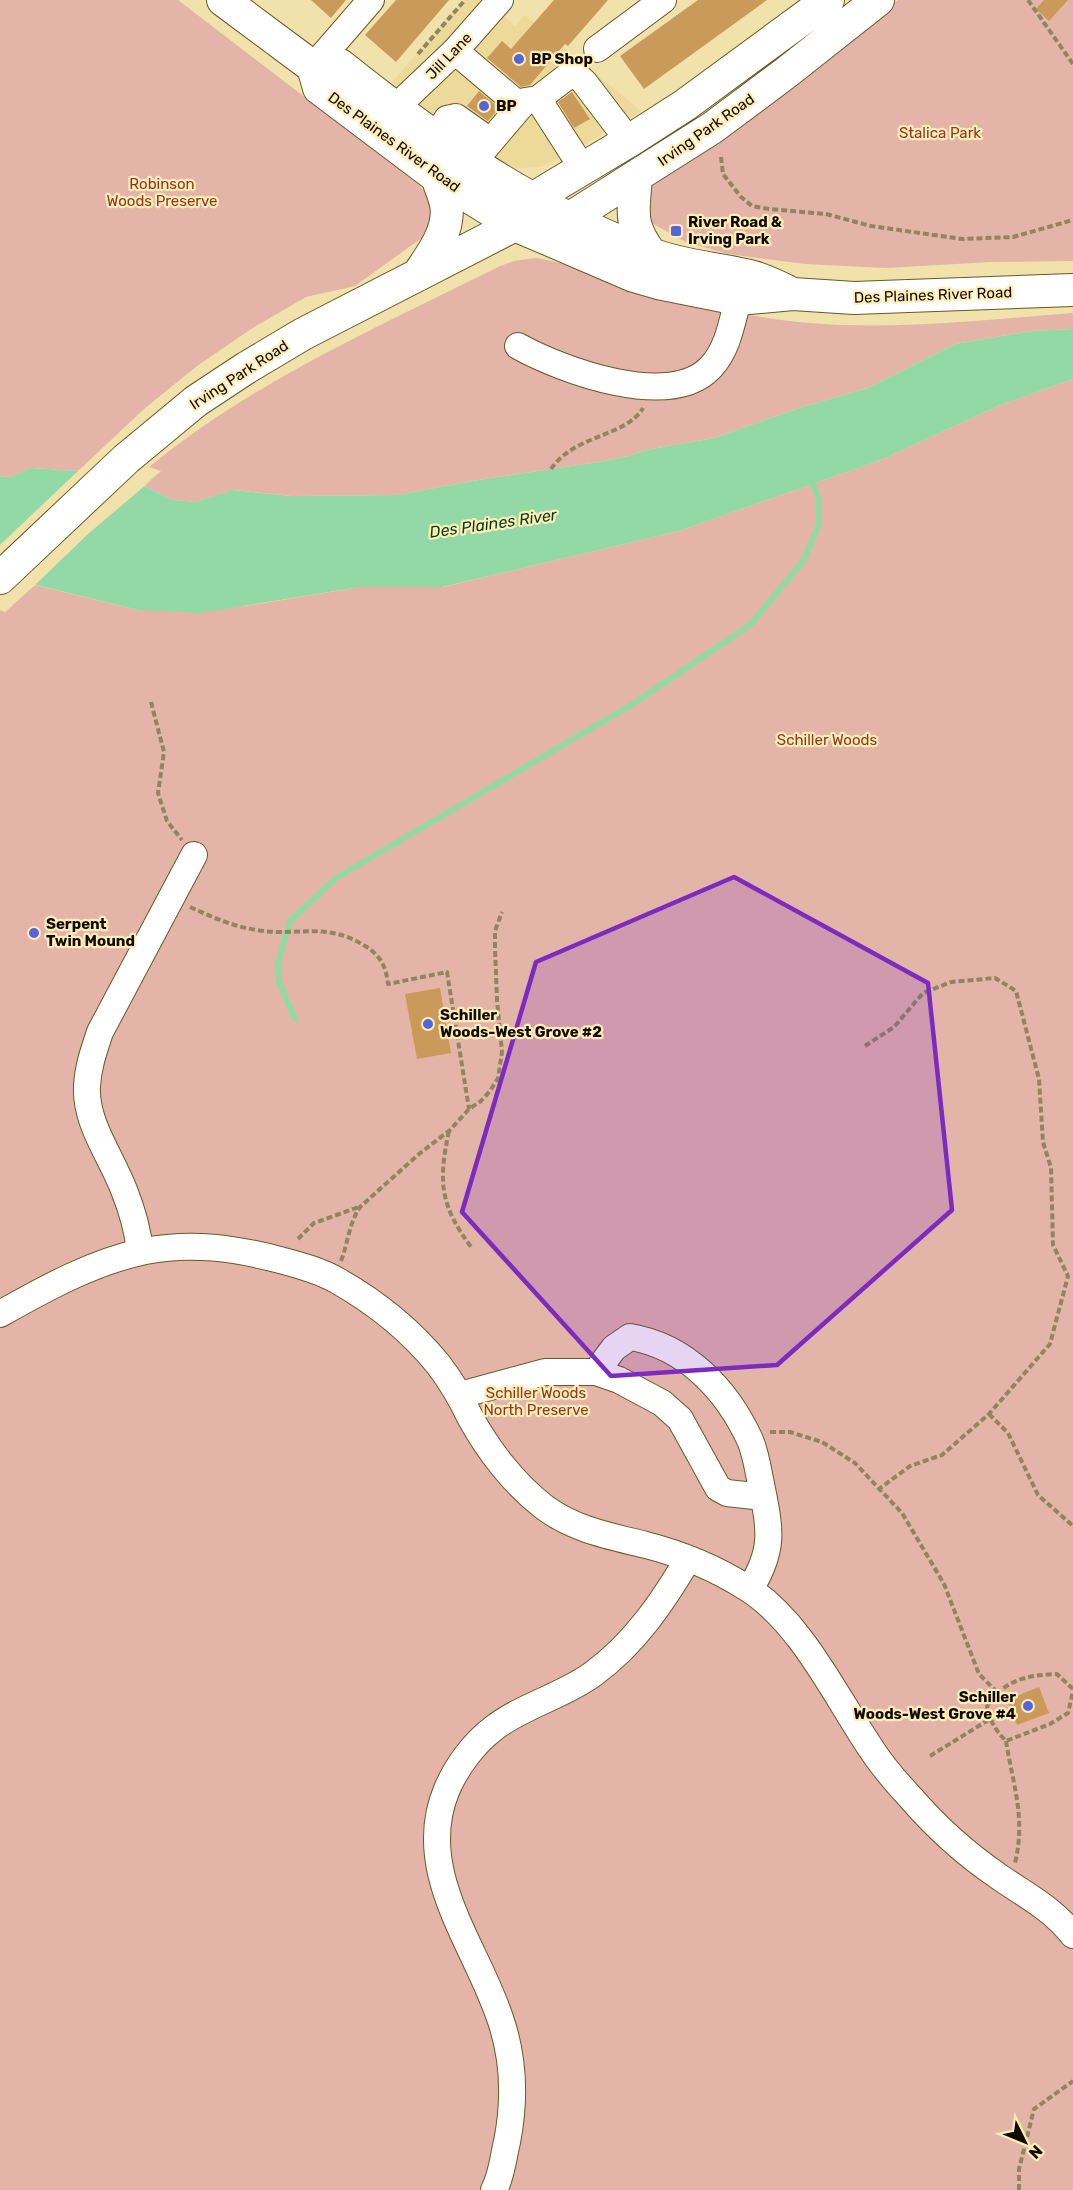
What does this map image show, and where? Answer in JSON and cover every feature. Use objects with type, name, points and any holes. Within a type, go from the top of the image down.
[{"type":"main road","points":[[516,225],[532,199],[685,105],[828,0]]},
{"type":"main road","name":"Irving Park Road","points":[[0,578],[126,459],[196,401],[246,368],[303,334],[516,225],[570,218],[722,121],[878,0]]},
{"type":"main road","name":"Des Plaines River Road","points":[[233,3],[313,67],[319,88],[437,177],[516,225],[634,276],[738,299],[794,294],[854,298],[1073,290]]},
{"type":"main road","name":"Des Plaines River Road","points":[[313,67],[340,65],[394,109],[435,137],[482,151],[532,199],[570,218],[651,254],[755,277],[794,294]]},
{"type":"main road","points":[[417,276],[438,245],[446,224],[447,206],[437,177]]},
{"type":"main road","points":[[636,178],[633,214],[638,237],[651,254]]},
{"type":"street","points":[[313,67],[371,0]]},
{"type":"street","name":"Jill Lane","points":[[394,109],[455,51],[500,0]]},
{"type":"street","points":[[597,49],[658,2]]},
{"type":"street","points":[[455,51],[529,103],[583,169]]},
{"type":"street","points":[[482,151],[529,103],[573,72],[584,82],[629,141]]},
{"type":"street","points":[[518,346],[559,366],[590,376],[652,386],[684,383],[699,377],[719,357],[727,340],[738,299]]},
{"type":"street","points":[[141,1252],[137,1228],[123,1188],[90,1112],[87,1088],[90,1060],[100,1032],[194,855]]},
{"type":"street","points":[[0,1314],[77,1273],[141,1252],[174,1246],[228,1248],[291,1263],[334,1278],[376,1305],[417,1341],[438,1364],[460,1395],[471,1419],[501,1462],[527,1492],[546,1508],[591,1532],[663,1550],[724,1575],[750,1589],[783,1619],[800,1640],[873,1752],[911,1799],[979,1863],[1054,1914],[1073,1935]]},
{"type":"street","points":[[596,1372],[614,1348],[630,1337],[655,1342],[692,1364],[723,1394],[746,1433],[756,1461],[769,1527],[769,1542],[760,1573],[750,1589]]},
{"type":"street","points":[[460,1395],[545,1372],[596,1372],[640,1390],[662,1403],[680,1419],[718,1488],[727,1493],[764,1497]]},
{"type":"street","points":[[494,2190],[500,2180],[510,2123],[512,2089],[510,2055],[501,2020],[456,1921],[444,1884],[437,1848],[438,1818],[447,1789],[459,1767],[477,1744],[495,1727],[567,1692],[594,1674],[625,1648],[650,1620],[688,1559]]},
{"type":"path","points":[[414,58],[465,0]]},
{"type":"path","points":[[1028,0],[1073,64]]},
{"type":"path","points":[[721,157],[723,174],[741,197],[752,206],[826,214],[871,226],[962,239],[1013,237],[1073,220]]},
{"type":"path","points":[[551,469],[559,458],[577,445],[630,422],[641,411],[652,386]]},
{"type":"path","points":[[151,702],[164,752],[158,793],[167,821],[194,855]]},
{"type":"path","points":[[171,898],[221,922],[257,930],[340,933],[355,939],[383,962],[388,984],[447,972],[469,1109]]},
{"type":"path","points":[[334,1278],[346,1248],[353,1218],[360,1207],[419,1154],[450,1130],[469,1109],[481,1101],[498,1078],[502,1052],[497,1000],[495,931],[502,912]]},
{"type":"path","points":[[865,1046],[894,1028],[924,993],[951,982],[995,978],[1016,990],[1039,1079],[1043,1142],[1051,1168],[1053,1245],[1068,1276],[1050,1344],[989,1414],[942,1455],[910,1466],[879,1489]]},
{"type":"path","points":[[450,1130],[443,1167],[446,1204],[457,1229],[471,1248]]},
{"type":"path","points":[[298,1239],[314,1223],[360,1207]]},
{"type":"path","points":[[989,1414],[1008,1433],[1038,1495],[1073,1526]]},
{"type":"path","points":[[746,1433],[790,1432],[822,1442],[855,1463],[902,1514],[944,1584],[979,1674],[996,1692]]},
{"type":"path","points":[[1006,1741],[1050,1724],[1068,1713],[1073,1690],[1057,1674],[1029,1675],[996,1692],[987,1706],[990,1719],[1006,1741],[1020,1813],[1019,1844],[1010,1884]]},
{"type":"path","points":[[930,1756],[990,1719]]},
{"type":"path","points":[[1019,2190],[1019,2169],[1034,2109],[1073,2081]]},
{"type":"highlighted area","points":[[734,877],[928,983],[952,1210],[777,1365],[611,1376],[462,1212],[536,962]]},
{"type":"shaded area","points":[[464,0],[485,0],[515,26],[525,15],[641,111],[541,167],[519,168],[494,162],[386,89]]},
{"type":"green space","name":"Robinson Woods Preserve","points":[[0,0],[178,0],[418,184],[436,204],[430,232],[355,286],[306,297],[251,329],[197,366],[144,409],[78,471],[33,468],[9,477],[0,476]]},
{"type":"green space","name":"Stalica Park","points":[[898,0],[1073,0],[1073,261],[991,262],[886,268],[805,264],[728,254],[686,242],[646,220],[651,183],[773,96]]},
{"type":"green space","points":[[536,258],[557,262],[702,305],[795,322],[874,326],[914,325],[1073,313],[1073,329],[1032,331],[955,344],[868,388],[802,407],[714,438],[646,450],[599,462],[397,495],[292,496],[234,490],[195,502],[173,500],[144,486],[161,471],[149,467],[232,407],[275,381],[364,333],[500,266],[514,261]]},
{"type":"green space","name":"Schiller Woods North Preserve","points":[[1073,379],[1073,2190],[0,2190],[0,610],[5,612],[35,585],[138,610],[246,606],[360,587],[443,587],[679,531],[881,460],[998,406]]},
{"type":"water","name":"Des Plaines River","points":[[1073,329],[1073,379],[998,406],[881,460],[679,531],[442,587],[360,587],[201,613],[138,610],[0,576],[0,476],[9,477],[32,468],[78,471],[144,486],[173,500],[195,502],[233,490],[292,496],[397,495],[599,462],[646,450],[714,438],[802,407],[868,388],[955,344],[1032,331]]},
{"type":"pier","points":[[80,469],[147,484],[88,534],[33,587],[0,579],[0,545]]},
{"type":"building","points":[[311,0],[346,0],[331,18]]},
{"type":"building","points":[[396,0],[449,0],[396,62],[365,35]]},
{"type":"building","points":[[554,0],[608,0],[568,46],[565,44],[530,85],[521,87],[487,58],[502,41],[511,49]]},
{"type":"building","points":[[698,0],[767,0],[644,89],[620,56]]},
{"type":"building","points":[[1044,0],[1068,0],[1049,21],[1036,9]]},
{"type":"building","points":[[479,91],[499,108],[488,121],[467,106]]},
{"type":"building","points":[[572,92],[590,119],[574,128],[558,102]]},
{"type":"building","name":"Schiller Woods-West Grove #2","points":[[440,988],[451,1053],[417,1059],[405,994]]},
{"type":"building","name":"Schiller Woods-West Grove #4","points":[[1039,1687],[1049,1713],[1017,1725],[1007,1700]]},
{"type":"waterway","points":[[295,1019],[279,982],[278,963],[290,921],[336,878],[633,704],[750,625],[803,561],[819,525],[819,499],[810,477]]},
{"type":"place","name":"BP Shop","points":[[519,59]]},
{"type":"place","name":"BP","points":[[484,106]]},
{"type":"place","name":"River Road & Irving Park","points":[[676,231]]},
{"type":"place","name":"Serpent Twin Mound","points":[[34,933]]},
{"type":"place","name":"Schiller Woods-West Grove #2","points":[[428,1024]]},
{"type":"place","name":"Schiller Woods-West Grove #4","points":[[1028,1706]]},
{"type":"park label","name":"Schiller Woods","points":[[827,740]]}]
